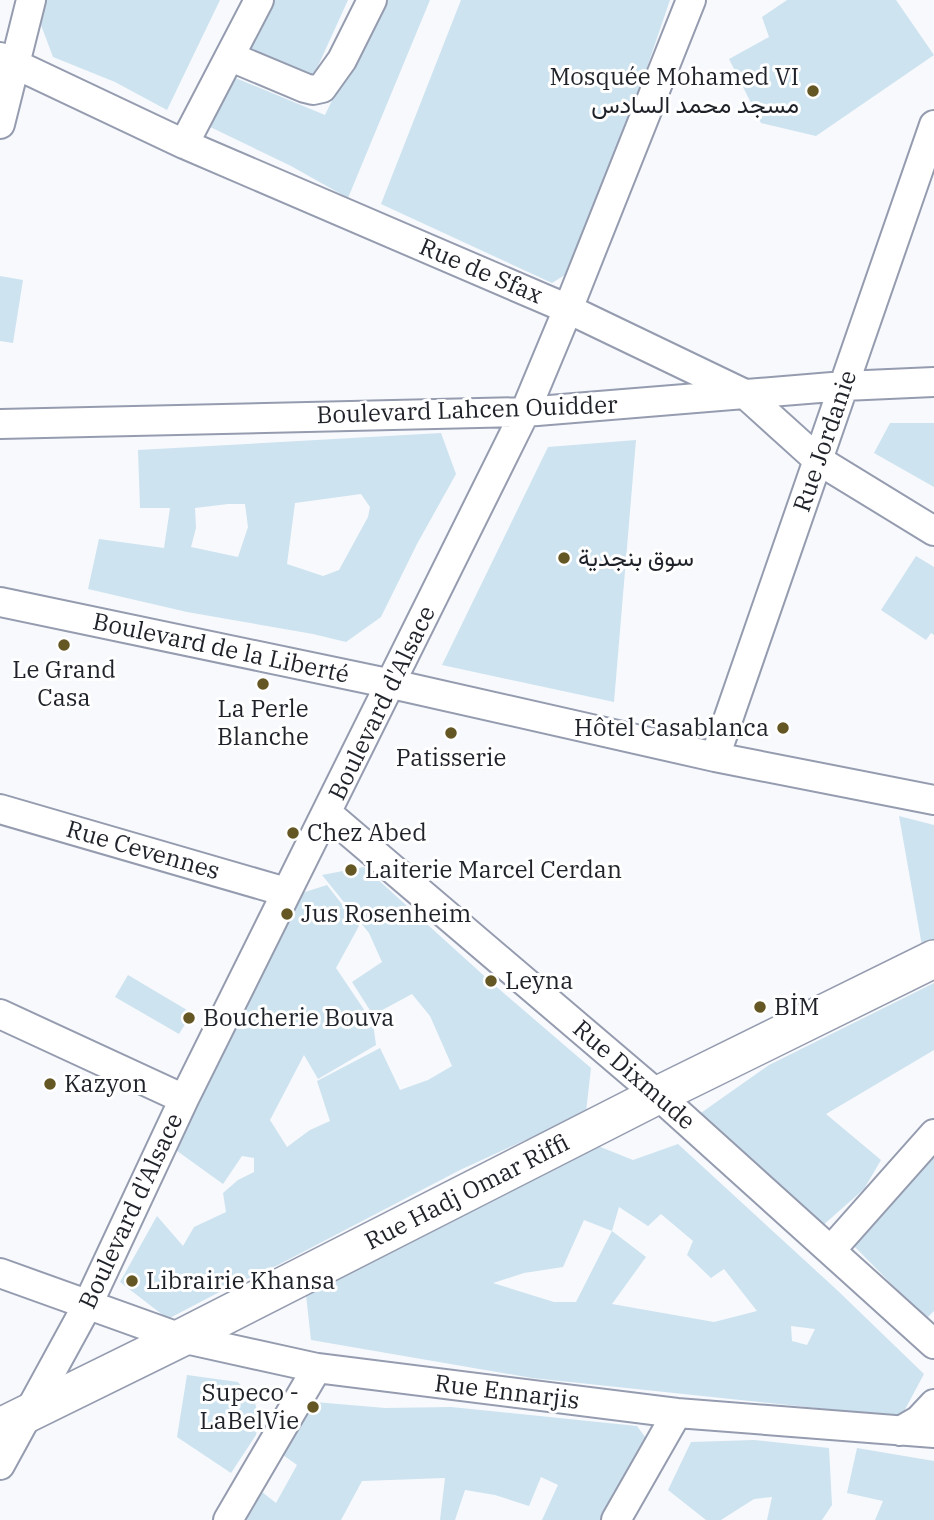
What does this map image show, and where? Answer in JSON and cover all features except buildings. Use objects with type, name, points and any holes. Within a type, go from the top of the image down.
[{"type":"street","points":[[0,124],[8,61],[31,0]]},
{"type":"street","points":[[184,144],[259,0]]},
{"type":"street","points":[[231,57],[305,88],[322,88],[342,60],[372,0]]},
{"type":"street","name":"Boulevard d'Alsace","points":[[0,1465],[14,1421],[88,1304],[184,1100],[525,412],[691,0]]},
{"type":"street","name":"Rue de Sfax","points":[[8,61],[184,144],[568,309],[745,394],[818,460],[934,531]]},
{"type":"street","name":"Rue Jordanie","points":[[715,757],[934,125]]},
{"type":"street","name":"Boulevard Lahcen Ouidder","points":[[0,424],[525,412],[844,386],[934,382]]},
{"type":"street","name":"Boulevard de la Liberté","points":[[0,602],[392,684],[715,757],[934,800]]},
{"type":"street","name":"Rue Cevennes","points":[[0,809],[286,892]]},
{"type":"street","name":"Rue Dixmude","points":[[327,813],[658,1095],[934,1344]]},
{"type":"street","name":"Rue Hadj Omar Riffi","points":[[14,1421],[658,1095],[934,959]]},
{"type":"street","points":[[0,1014],[184,1100]]},
{"type":"street","points":[[831,1250],[934,1134]]},
{"type":"street","name":"Rue Ennarjis","points":[[0,1273],[181,1338],[317,1368],[677,1413],[934,1433]]},
{"type":"street","points":[[228,1520],[317,1368]]},
{"type":"street","points":[[900,1431],[919,1420],[934,1404]]},
{"type":"street","points":[[616,1520],[677,1413]]},
{"type":"place","name":"Mosquée Mohamed VI مسجد محمد السادس","points":[[813,91]]},
{"type":"place","name":"سوق بنجدية","points":[[564,558]]},
{"type":"place","name":"Le Grand Casa","points":[[64,645]]},
{"type":"place","name":"La Perle Blanche","points":[[263,684]]},
{"type":"place","name":"Hôtel Casablanca","points":[[783,728]]},
{"type":"place","name":"Patisserie","points":[[451,733]]},
{"type":"place","name":"Chez Abed","points":[[293,833]]},
{"type":"place","name":"Laiterie Marcel Cerdan","points":[[351,870]]},
{"type":"place","name":"Jus Rosenheim","points":[[287,914]]},
{"type":"place","name":"Leyna","points":[[491,981]]},
{"type":"place","name":"BİM","points":[[760,1007]]},
{"type":"place","name":"Boucherie Bouva","points":[[189,1018]]},
{"type":"place","name":"Kazyon","points":[[50,1084]]},
{"type":"place","name":"Librairie Khansa","points":[[132,1281]]},
{"type":"place","name":"Supeco - LaBelVie","points":[[313,1407]]}]
